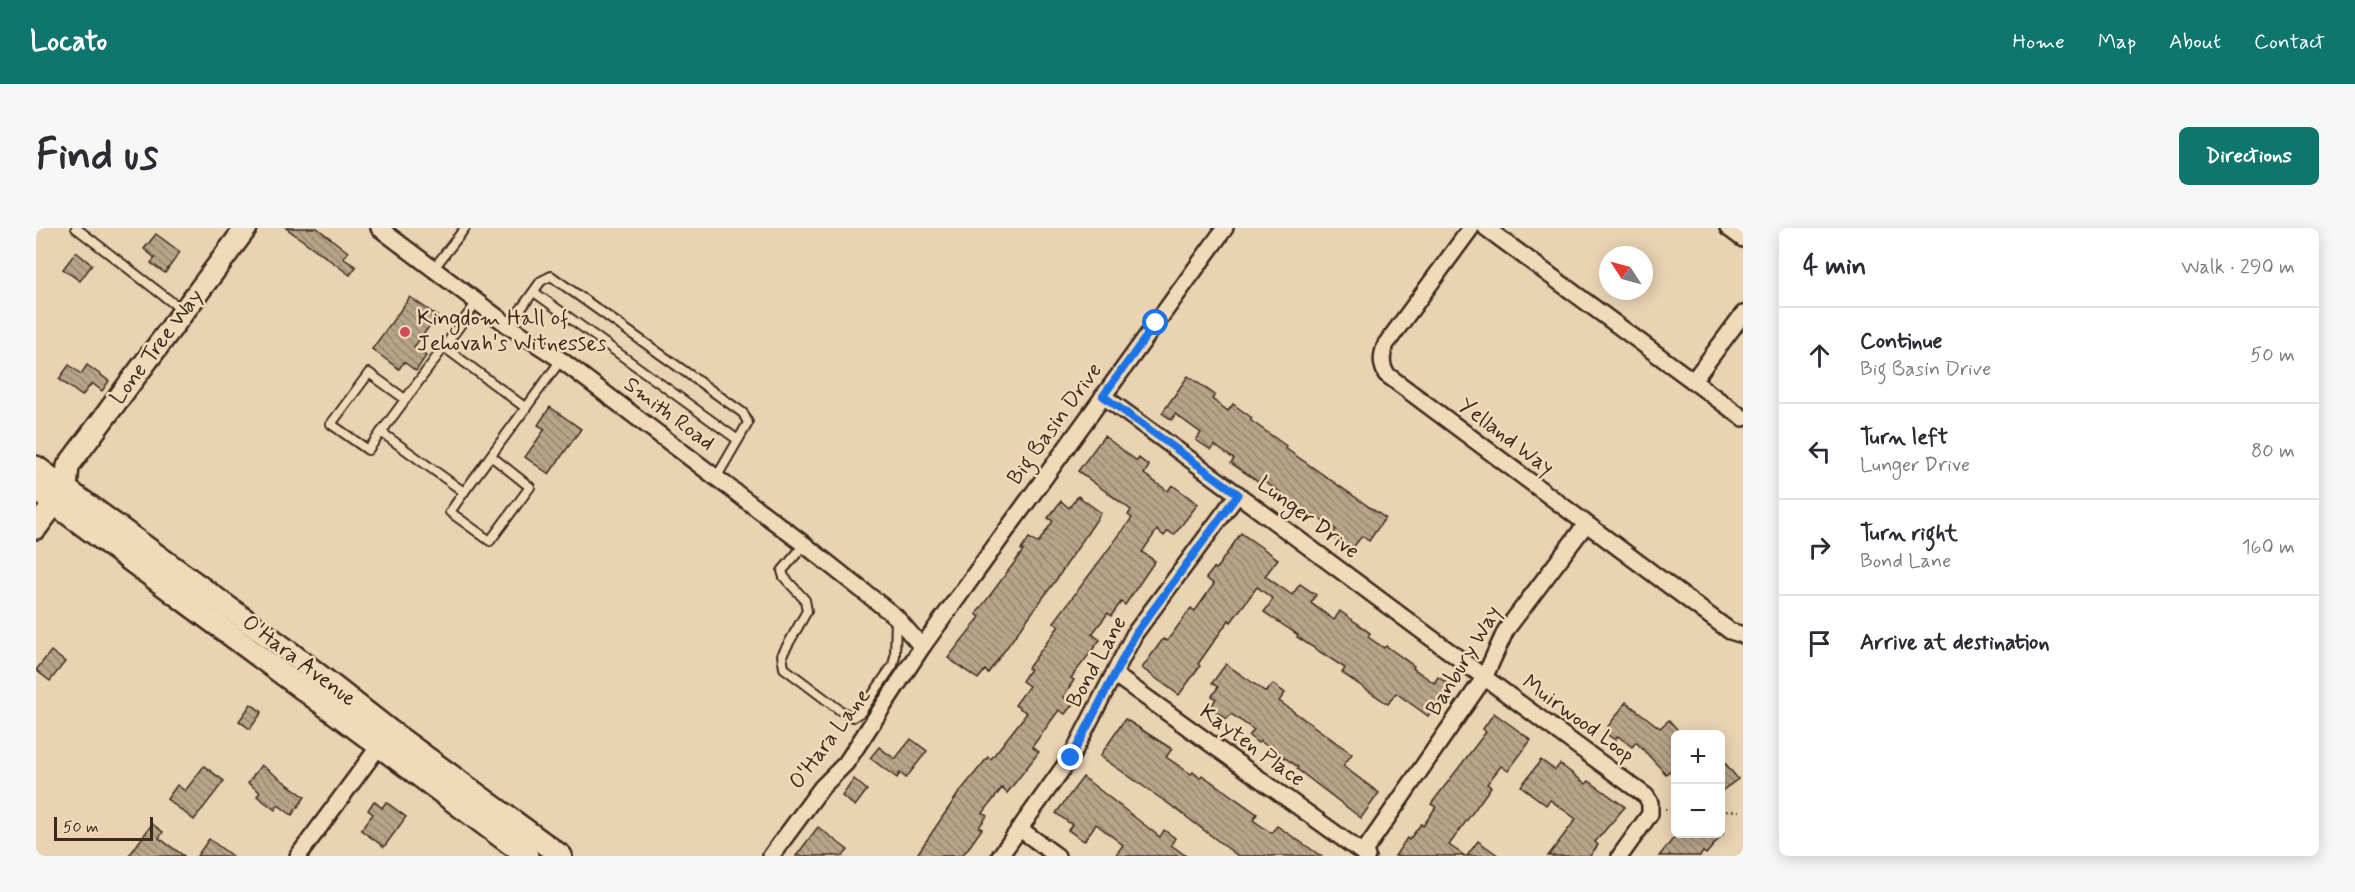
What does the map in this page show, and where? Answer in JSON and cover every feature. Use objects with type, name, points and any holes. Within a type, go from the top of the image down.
[{"type":"street","name":"Lone Tree Way","points":[[68,466],[246,228]]},
{"type":"street","name":"Smith Road","points":[[379,228],[509,326],[561,360],[804,544],[896,617],[922,647]]},
{"type":"street","name":"Big Basin Drive","points":[[922,647],[1225,228]]},
{"type":"street","name":"Yelland Way","points":[[1471,228],[1386,344],[1382,354],[1382,364],[1386,374],[1730,631],[1743,635]]},
{"type":"street","points":[[1486,228],[1743,418]]},
{"type":"street","points":[[1728,228],[1743,239]]},
{"type":"street","points":[[1694,381],[1743,314]]},
{"type":"street","name":"Lunger Drive","points":[[1103,396],[1484,678]]},
{"type":"street","points":[[38,479],[68,466]]},
{"type":"street","points":[[36,528],[60,495],[68,466]]},
{"type":"street","name":"O'Hara Avenue","points":[[38,479],[385,738],[527,856]]},
{"type":"street","name":"Bond Lane","points":[[1000,856],[1071,758],[1136,633],[1238,494]]},
{"type":"street","name":"Banbury Way","points":[[1365,855],[1484,678],[1506,630],[1586,524]]},
{"type":"street","name":"O'Hara Lane","points":[[771,856],[822,787],[846,763],[922,647]]},
{"type":"street","name":"Kayten Place","points":[[1114,675],[1365,855]]},
{"type":"street","name":"Muirwood Loop","points":[[1484,678],[1646,796],[1650,802],[1650,814],[1620,856]]},
{"type":"street","points":[[298,856],[385,738]]},
{"type":"street","name":"O'Hara Avenue","points":[[385,738],[561,856]]},
{"type":"street","points":[[1020,829],[1057,856]]},
{"type":"lane","points":[[76,228],[183,311]]},
{"type":"lane","points":[[434,268],[465,228]]},
{"type":"lane","points":[[509,326],[541,281],[551,276],[743,413],[748,423],[716,478]]},
{"type":"lane","points":[[534,292],[738,440]]},
{"type":"lane","points":[[405,399],[369,373],[331,424],[368,450],[478,301]]},
{"type":"lane","points":[[444,347],[526,408]]},
{"type":"lane","points":[[491,456],[531,487],[490,541],[450,512],[561,360]]},
{"type":"lane","points":[[381,432],[464,492]]},
{"type":"lane","points":[[804,544],[782,571],[784,578],[805,600],[807,611],[782,655],[784,668],[852,717],[861,712],[893,665],[896,617]]},
{"type":"path","points":[[1665,809],[1671,809]]},
{"type":"path","points":[[1725,811],[1743,811]]},
{"type":"path","points":[[1740,856],[1743,851]]},
{"type":"building","points":[[286,228],[317,228],[348,252],[343,258],[356,267],[350,275]]},
{"type":"building","points":[[156,234],[180,252],[165,273],[151,263],[155,258],[144,249]]},
{"type":"building","points":[[76,252],[92,265],[80,281],[63,269]]},
{"type":"building","name":"Kingdom Hall of Jehovah's Witnesses","points":[[410,297],[437,316],[414,347],[426,356],[416,371],[404,362],[399,369],[372,349]]},
{"type":"building","points":[[69,365],[81,374],[87,365],[109,381],[102,391],[92,383],[82,396],[59,379]]},
{"type":"building","points":[[1188,376],[1215,395],[1212,399],[1228,411],[1233,404],[1252,418],[1250,420],[1286,446],[1285,448],[1385,518],[1369,541],[1362,536],[1351,550],[1331,536],[1336,530],[1313,514],[1309,519],[1278,497],[1281,493],[1262,480],[1260,483],[1231,463],[1234,459],[1214,445],[1211,450],[1196,440],[1201,433],[1175,414],[1172,420],[1162,413]]},
{"type":"building","points":[[550,407],[581,429],[549,474],[525,457],[545,429],[538,425]]},
{"type":"building","points":[[1104,436],[1137,461],[1139,458],[1149,466],[1144,474],[1168,491],[1172,485],[1198,504],[1174,535],[1168,531],[1164,536],[1157,530],[1142,552],[1155,561],[1125,605],[1121,602],[1111,616],[1108,613],[1092,634],[1100,640],[1071,678],[1074,680],[1063,697],[1073,704],[1065,714],[1059,710],[1032,747],[1039,752],[1007,793],[1002,788],[983,813],[987,816],[979,827],[982,829],[967,850],[961,856],[916,856],[958,794],[988,757],[991,759],[1027,713],[1015,705],[1029,686],[1022,681],[1030,669],[1028,668],[1059,626],[1054,622],[1132,518],[1128,515],[1131,510],[1078,471]]},
{"type":"building","points":[[1078,496],[1101,513],[1056,580],[988,673],[985,670],[978,679],[948,658],[980,617],[976,614],[1023,551],[1021,550],[1029,538],[1038,543],[1053,521],[1048,518],[1061,501],[1069,508]]},
{"type":"building","points":[[1241,533],[1278,559],[1265,576],[1292,595],[1300,584],[1316,595],[1311,603],[1334,620],[1340,611],[1370,633],[1368,637],[1384,648],[1386,646],[1434,683],[1438,677],[1451,686],[1428,716],[1396,693],[1388,704],[1342,673],[1345,668],[1264,612],[1273,599],[1257,587],[1231,622],[1229,620],[1179,695],[1142,668],[1163,639],[1167,641],[1191,608],[1195,611],[1214,584],[1206,578],[1214,568],[1216,569]]},
{"type":"building","points":[[51,651],[65,662],[50,681],[36,670]]},
{"type":"building","points":[[1226,664],[1266,692],[1273,684],[1285,693],[1279,701],[1352,754],[1343,766],[1379,793],[1361,818],[1297,769],[1298,767],[1249,736],[1254,730],[1231,714],[1227,719],[1210,707],[1216,699],[1212,696],[1218,687],[1212,683]]},
{"type":"building","points":[[1626,702],[1660,728],[1669,720],[1678,730],[1671,730],[1671,770],[1666,774],[1636,742],[1632,747],[1618,736],[1615,740],[1604,732]]},
{"type":"building","points":[[251,704],[262,712],[250,729],[239,721]]},
{"type":"building","points":[[1494,713],[1531,740],[1508,771],[1501,766],[1487,784],[1491,787],[1449,845],[1465,856],[1395,856],[1407,838],[1409,840],[1421,824],[1423,826],[1436,807],[1431,804],[1486,732],[1483,729]]},
{"type":"building","points":[[1125,719],[1172,749],[1166,757],[1191,774],[1193,772],[1200,778],[1202,775],[1257,814],[1253,820],[1271,833],[1277,826],[1321,856],[1238,856],[1100,756]]},
{"type":"building","points":[[911,739],[927,751],[906,778],[900,773],[897,778],[870,758],[879,747],[895,759]]},
{"type":"building","points":[[1541,760],[1555,770],[1560,764],[1586,784],[1589,781],[1625,807],[1595,842],[1598,845],[1590,856],[1548,856],[1576,819],[1550,800],[1546,805],[1521,786]]},
{"type":"building","points":[[1725,763],[1738,779],[1725,788]]},
{"type":"building","points":[[261,765],[305,797],[292,815],[278,805],[275,810],[257,796],[260,792],[248,783]]},
{"type":"building","points":[[204,766],[224,781],[194,820],[167,799],[177,785],[185,791]]},
{"type":"building","points":[[1083,777],[1160,837],[1164,830],[1175,838],[1171,845],[1186,856],[1115,856],[1123,845],[1096,824],[1084,841],[1068,830],[1072,825],[1056,813]]},
{"type":"building","points":[[854,779],[867,790],[855,806],[842,796]]},
{"type":"building","points":[[374,801],[382,808],[386,802],[406,817],[384,847],[361,830],[373,814],[368,810]]},
{"type":"building","points":[[152,824],[163,832],[159,838],[184,856],[129,856]]},
{"type":"building","points":[[818,827],[848,850],[843,856],[796,856]]},
{"type":"building","points":[[1674,838],[1720,838],[1706,854],[1703,852],[1700,856],[1659,856]]},
{"type":"building","points":[[209,839],[232,856],[197,856]]},
{"type":"building","points":[[1478,841],[1499,856],[1467,856]]},
{"type":"place","name":"Kingdom Hall of Jehovah's Witnesses","points":[[405,332]]},
{"type":"route","points":[[1071,758],[1136,633],[1238,494],[1103,396],[1156,323]]}]
